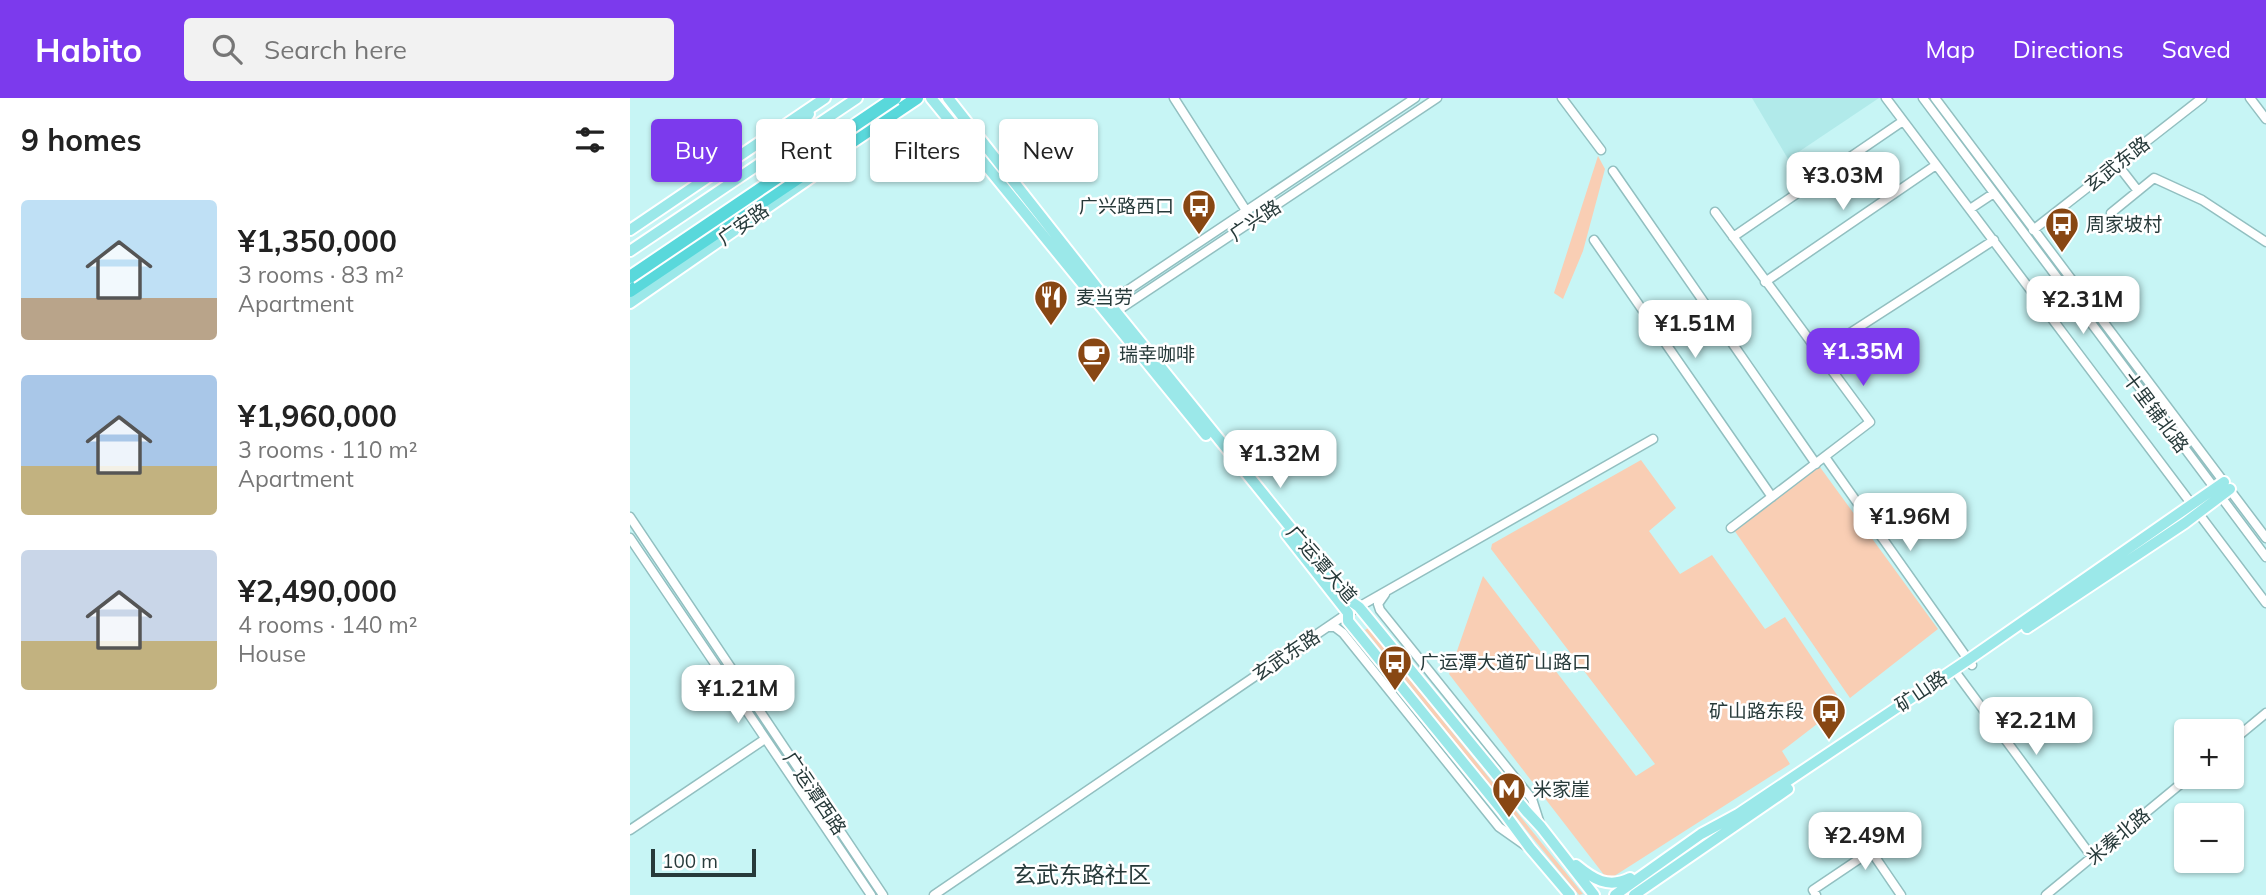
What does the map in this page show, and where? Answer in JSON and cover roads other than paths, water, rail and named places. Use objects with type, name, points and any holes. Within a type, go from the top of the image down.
[{"type":"highway","points":[[630,277],[895,98]]},
{"type":"highway","points":[[630,291],[917,98]]},
{"type":"main road","points":[[826,119],[857,98]]},
{"type":"main road","points":[[630,277],[888,98]]},
{"type":"main road","name":"广安路","points":[[630,303],[925,98]]},
{"type":"main road","name":"广运潭大道","points":[[931,98],[1349,600],[1359,607],[1594,895]]},
{"type":"main road","name":"广运潭大道","points":[[948,98],[1109,309],[1348,613],[1348,621],[1570,895]]},
{"type":"main road","points":[[805,119],[824,99]]},
{"type":"main road","points":[[630,230],[824,99]]},
{"type":"main road","points":[[630,251],[756,166]]},
{"type":"main road","name":"矿山路","points":[[1615,895],[1701,834],[1738,814],[1970,662],[2227,486]]},
{"type":"main road","name":"矿山路","points":[[1634,895],[1957,674],[1970,662]]},
{"type":"main road","points":[[1561,852],[1595,879],[1609,884],[1622,882],[1654,866]]},
{"type":"main road","points":[[1546,868],[1559,895]]},
{"type":"main road","points":[[1641,895],[1653,882]]},
{"type":"street","points":[[1174,98],[1247,212]]},
{"type":"street","name":"广兴路","points":[[1109,309],[1415,98]]},
{"type":"street","name":"广兴路","points":[[1109,309],[1437,98]]},
{"type":"street","points":[[1562,98],[1601,150]]},
{"type":"street","points":[[1886,98],[2266,603]]},
{"type":"street","name":"十里铺北路","points":[[1923,98],[2266,556]]},
{"type":"street","name":"十里铺北路","points":[[1935,98],[2266,538]]},
{"type":"street","name":"玄武东路","points":[[2033,230],[2202,98]]},
{"type":"street","points":[[2250,98],[2266,119]]},
{"type":"street","points":[[1733,237],[1903,121]]},
{"type":"street","points":[[2117,164],[2138,191]]},
{"type":"street","points":[[1765,282],[1936,165]]},
{"type":"street","points":[[1613,171],[1816,464]]},
{"type":"street","points":[[2111,213],[2154,178],[2202,200],[2266,242]]},
{"type":"street","points":[[1970,209],[1994,192]]},
{"type":"street","points":[[1715,212],[1870,422],[1731,528]]},
{"type":"street","points":[[1594,240],[1772,497]]},
{"type":"street","points":[[1819,352],[1994,240]]},
{"type":"street","name":"玄武东路","points":[[934,895],[1348,613],[1653,439]]},
{"type":"street","points":[[1825,457],[1970,662]]},
{"type":"street","name":"广运潭西路","points":[[630,517],[883,895]]},
{"type":"street","name":"广运潭西路","points":[[630,538],[871,895]]},
{"type":"street","points":[[1392,587],[1381,598],[1378,607],[1532,799],[1541,827]]},
{"type":"street","points":[[1323,630],[1335,627],[1343,634],[1499,827],[1530,848]]},
{"type":"street","points":[[1425,667],[1436,700]]},
{"type":"street","points":[[1957,674],[2092,858]]},
{"type":"street","points":[[2244,731],[2266,713]]},
{"type":"street","points":[[630,830],[765,739]]},
{"type":"street","name":"米秦北路","points":[[2046,895],[2175,789]]},
{"type":"street","points":[[1816,895],[1813,890],[1871,851],[1901,895]]},
{"type":"place","name":"广兴路西口","points":[[1199,236]]},
{"type":"place","name":"周家坡村","points":[[2062,254]]},
{"type":"place","name":"麦当劳","points":[[1051,327]]},
{"type":"place","name":"瑞幸咖啡","points":[[1094,384]]},
{"type":"place","name":"广运潭大道矿山路口","points":[[1395,692]]},
{"type":"place","name":"矿山路东段","points":[[1829,741]]},
{"type":"place","name":"米家崖","points":[[1509,819]]},
{"type":"district","name":"玄武东路社区","points":[[1082,875]]}]
